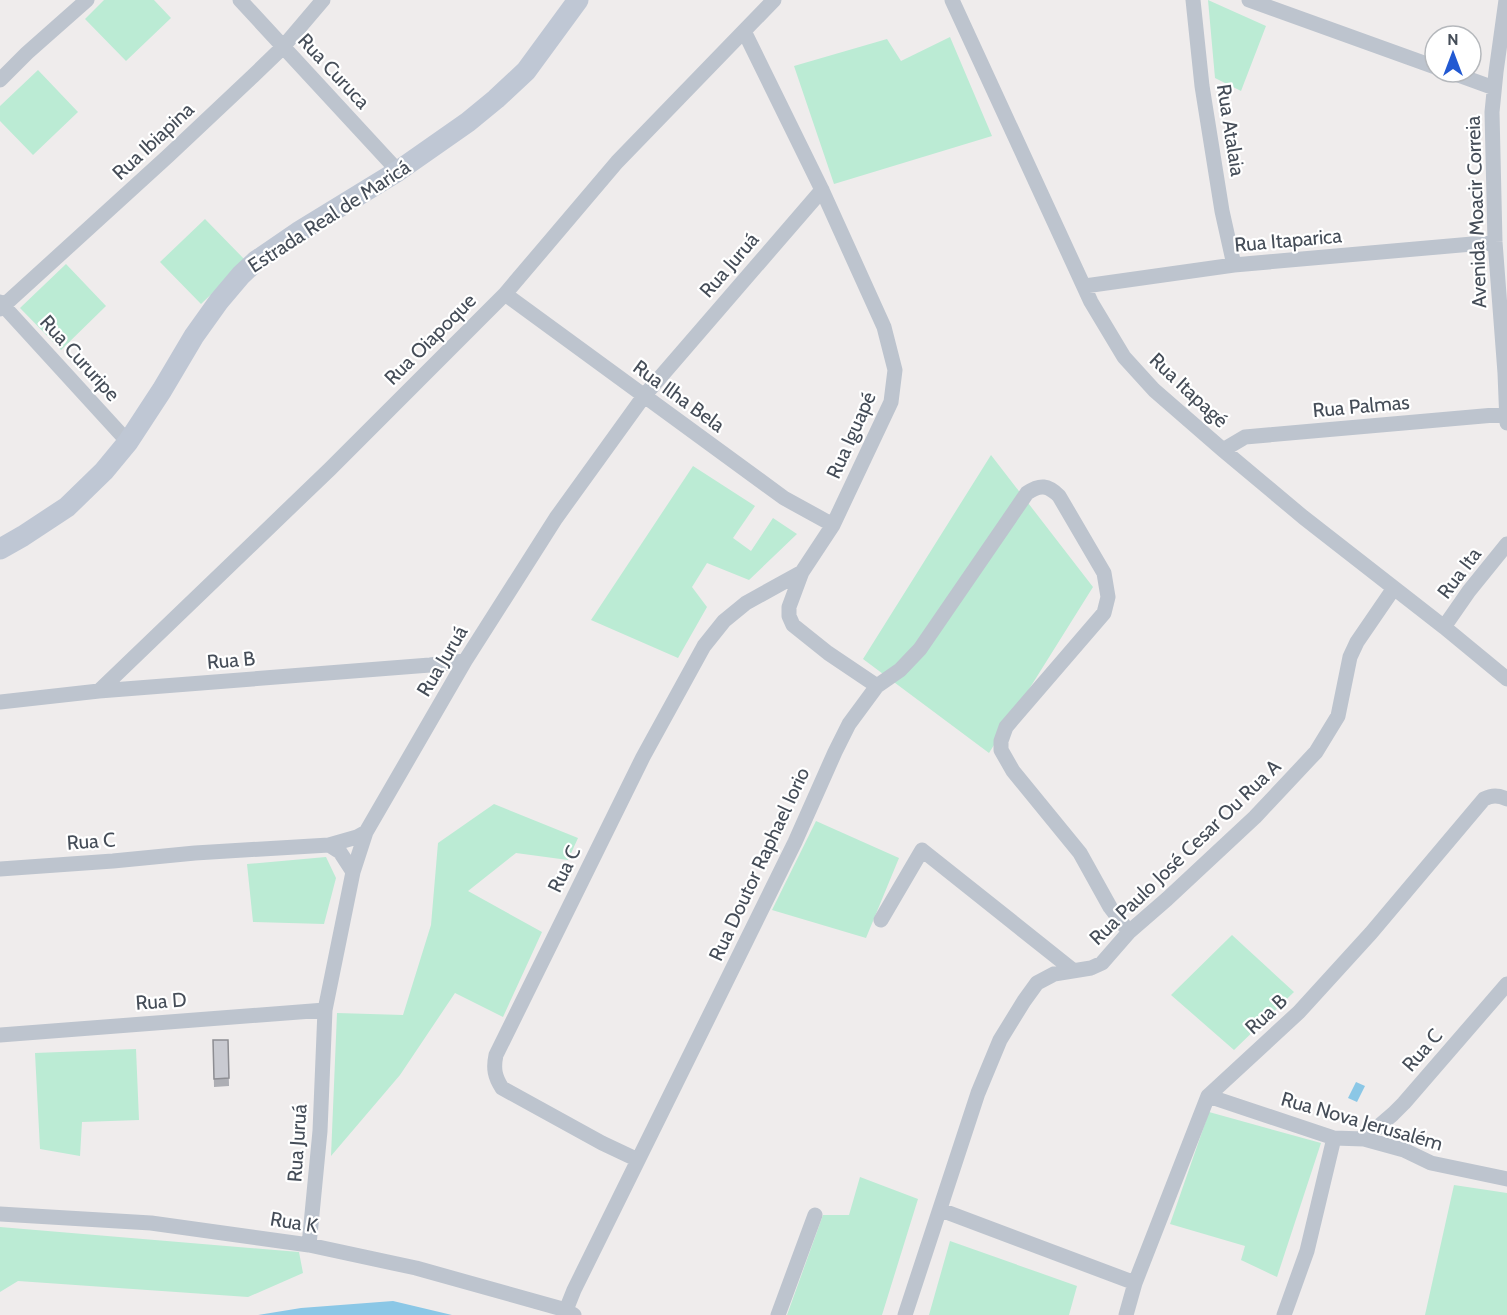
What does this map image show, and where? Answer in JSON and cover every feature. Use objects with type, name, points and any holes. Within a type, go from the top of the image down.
[{"type":"main road","name":"Estrada Real de Maricá","points":[[0,549],[67,507],[104,471],[128,442],[194,336],[241,275],[256,261],[300,231],[398,171],[468,122],[526,71],[578,0]]},
{"type":"street","points":[[0,80],[87,0]]},
{"type":"street","name":"Rua Curuca","points":[[240,0],[398,171]]},
{"type":"street","name":"Rua Ibiapina","points":[[1,305],[168,156],[283,47],[323,0]]},
{"type":"street","name":"Rua Oiapoque","points":[[99,691],[330,469],[505,294],[617,162],[774,0]]},
{"type":"street","name":"Rua Itapagé","points":[[952,0],[1091,302],[1124,357],[1154,390],[1222,450],[1507,679]]},
{"type":"street","name":"Rua Atalaia","points":[[1193,0],[1202,86],[1233,265]]},
{"type":"street","points":[[1249,0],[1423,63]]},
{"type":"street","name":"Avenida Moacir Correia","points":[[1506,0],[1492,112],[1495,242],[1505,373],[1506,419]]},
{"type":"street","name":"Rua Iguapé","points":[[744,31],[822,190],[884,327],[895,370],[891,402],[833,525],[802,572],[789,607],[789,616],[793,624],[828,653],[877,686]]},
{"type":"street","points":[[1483,84],[1494,88]]},
{"type":"street","name":"Rua Juruá","points":[[309,1245],[320,1131],[325,1010],[353,872],[366,832],[465,661],[556,518],[644,396],[822,190]]},
{"type":"street","name":"Rua Itaparica","points":[[1085,286],[1233,265],[1495,242]]},
{"type":"street","name":"Rua Ilha Bela","points":[[505,294],[784,498],[833,525]]},
{"type":"street","name":"Rua Cururipe","points":[[1,305],[128,442]]},
{"type":"street","name":"Rua Palmas","points":[[1222,450],[1245,437],[1506,419]]},
{"type":"street","name":"Rua Doutor Raphael Iorio","points":[[570,1313],[574,1290],[795,842],[849,724],[877,686],[900,670],[920,649],[1028,493],[1035,488],[1052,489],[1059,496],[1104,573],[1108,597],[1104,613],[1006,728],[1001,741],[1001,750],[1013,771],[1080,853],[1110,907],[1129,932]]},
{"type":"street","name":"Rua Ita","points":[[1444,627],[1469,591],[1507,544]]},
{"type":"street","name":"Rua C","points":[[638,1160],[602,1143],[502,1088],[494,1068],[496,1055],[643,757],[704,646],[724,621],[746,603],[802,572]]},
{"type":"street","name":"Rua Paulo José Cesar Ou Rua A","points":[[905,1315],[978,1093],[1000,1040],[1024,1001],[1038,983],[1054,974],[1091,968],[1102,963],[1129,932],[1255,818],[1316,752],[1338,716],[1350,657],[1357,642],[1394,588]]},
{"type":"street","name":"Rua B","points":[[0,702],[99,691],[465,661]]},
{"type":"street","name":"Rua B","points":[[1126,1315],[1136,1283],[1208,1096],[1299,1012],[1371,933],[1484,799],[1500,796],[1507,799]]},
{"type":"street","name":"Rua C","points":[[0,869],[329,845],[346,841],[366,832]]},
{"type":"street","points":[[329,845],[340,852],[353,872]]},
{"type":"street","points":[[881,920],[922,850],[1074,971]]},
{"type":"street","name":"Rua C","points":[[1364,1139],[1404,1103],[1507,984]]},
{"type":"street","name":"Rua D","points":[[0,1035],[325,1010]]},
{"type":"street","name":"Rua Nova Jerusalém","points":[[1208,1096],[1334,1138],[1364,1139],[1404,1150],[1431,1163],[1507,1179]]},
{"type":"street","points":[[1284,1315],[1307,1251],[1334,1138]]},
{"type":"street","points":[[941,1210],[1136,1283]]},
{"type":"street","name":"Rua K","points":[[0,1214],[151,1223],[309,1245],[416,1268],[570,1313]]},
{"type":"street","points":[[778,1315],[815,1215]]},
{"type":"green space","points":[[104,0],[154,0],[171,18],[126,61],[85,19]]},
{"type":"green space","points":[[1208,0],[1266,26],[1241,91],[1215,78]]},
{"type":"green space","points":[[950,37],[992,136],[834,184],[794,66],[887,39],[901,61]]},
{"type":"green space","points":[[38,70],[78,112],[33,155],[0,121],[0,106]]},
{"type":"green space","points":[[205,219],[246,261],[201,304],[160,262]]},
{"type":"green space","points":[[66,264],[106,306],[61,350],[20,308]]},
{"type":"green space","points":[[991,455],[1093,587],[989,753],[863,659]]},
{"type":"green space","points":[[693,466],[755,506],[733,538],[751,551],[773,518],[797,534],[749,580],[707,563],[692,587],[707,607],[678,658],[591,620]]},
{"type":"green space","points":[[494,804],[578,838],[568,860],[516,853],[468,891],[542,932],[503,1017],[455,993],[400,1075],[331,1156],[337,1013],[403,1015],[431,925],[438,843]]},
{"type":"green space","points":[[816,821],[899,858],[866,938],[772,910]]},
{"type":"green space","points":[[326,857],[336,878],[324,924],[253,922],[247,864]]},
{"type":"green space","points":[[1232,935],[1294,992],[1234,1050],[1171,995]]},
{"type":"green space","points":[[136,1049],[139,1120],[82,1122],[80,1156],[40,1149],[35,1053]]},
{"type":"green space","points":[[1209,1112],[1321,1143],[1277,1277],[1241,1260],[1245,1246],[1170,1224]]},
{"type":"green space","points":[[860,1177],[918,1199],[882,1315],[787,1315],[823,1215],[849,1215]]},
{"type":"green space","points":[[1454,1185],[1507,1193],[1507,1315],[1425,1315]]},
{"type":"green space","points":[[0,1227],[299,1252],[303,1273],[248,1297],[18,1281],[0,1292]]},
{"type":"green space","points":[[950,1241],[1077,1286],[1069,1315],[929,1315]]},
{"type":"water","points":[[1356,1082],[1365,1086],[1357,1102],[1348,1098]]},
{"type":"water","points":[[393,1301],[452,1315],[258,1315],[301,1308]]},
{"type":"building","points":[[213,1040],[228,1040],[229,1078],[214,1079]]}]
